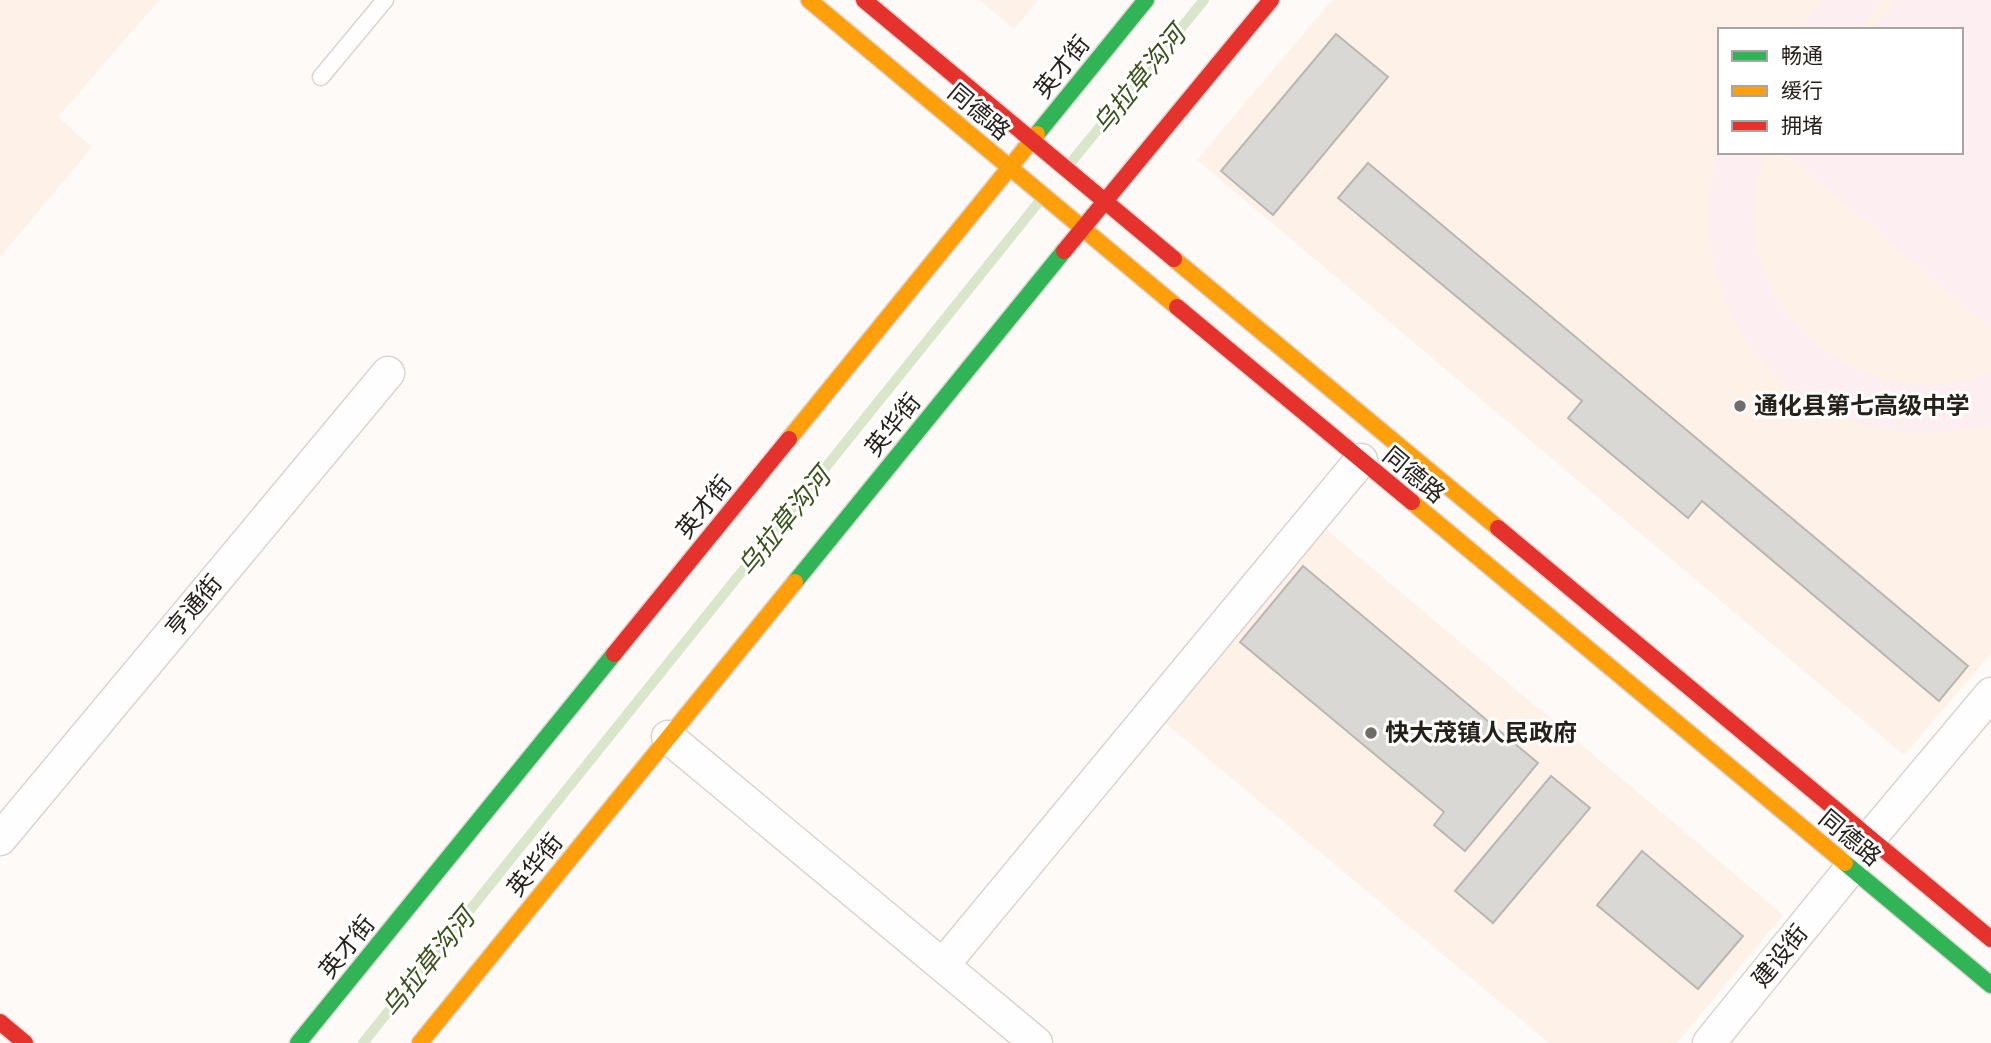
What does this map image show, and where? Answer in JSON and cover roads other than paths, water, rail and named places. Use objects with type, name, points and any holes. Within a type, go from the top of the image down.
[{"type":"main road","name":"同德路","points":[[809,0],[1991,985]]},
{"type":"main road","name":"同德路","points":[[864,0],[1991,939]]},
{"type":"main road","name":"英才街","points":[[298,1043],[1146,0]]},
{"type":"main road","name":"英华街","points":[[420,1043],[1082,228],[1271,0]]},
{"type":"main road","points":[[0,1022],[25,1043]]},
{"type":"street","name":"亨通街","points":[[0,839],[388,373]]},
{"type":"street","points":[[943,965],[1362,460]]},
{"type":"street","points":[[1870,838],[1991,694]]},
{"type":"street","points":[[668,737],[1037,1043]]},
{"type":"street","name":"建设街","points":[[1709,1043],[1851,868]]},
{"type":"lane","points":[[321,77],[385,0]]},
{"type":"waterway","name":"乌拉草沟河","points":[[1072,161],[1204,0]]},
{"type":"waterway","name":"乌拉草沟河","points":[[363,1043],[1038,203]]},
{"type":"place","name":"通化县第七高级中学","points":[[1740,406]]},
{"type":"place","name":"快大茂镇人民政府","points":[[1371,733]]}]
